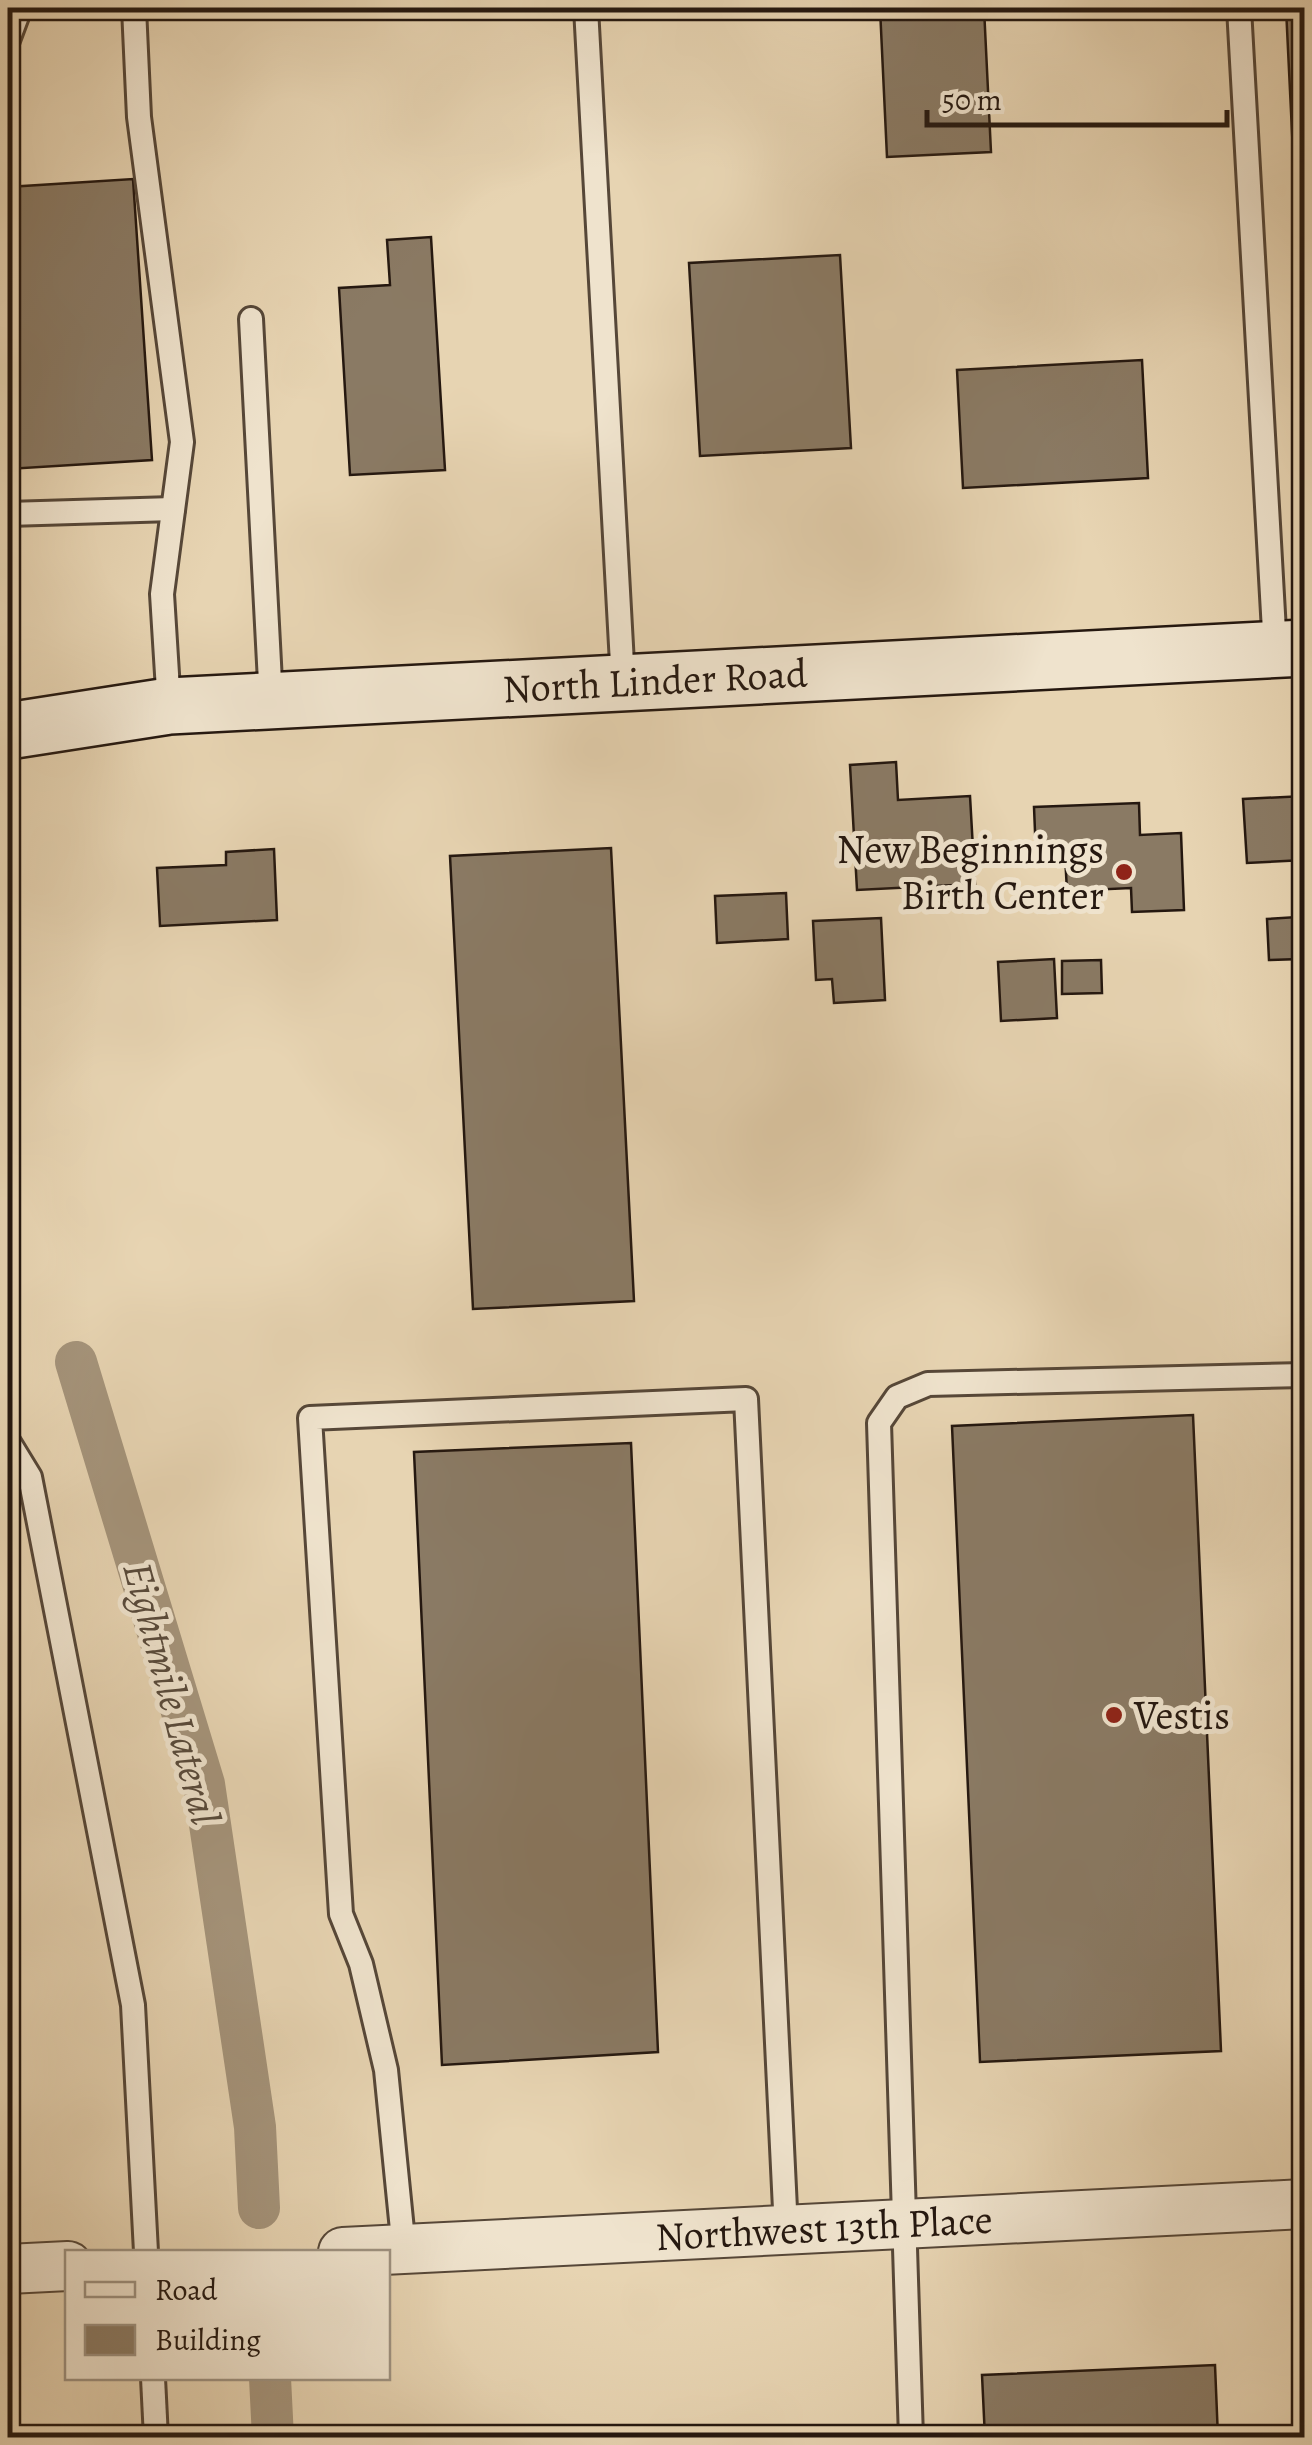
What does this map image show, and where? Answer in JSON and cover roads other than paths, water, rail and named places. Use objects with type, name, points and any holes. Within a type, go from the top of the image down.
[{"type":"main road","name":"North Linder Road","points":[[8,731],[170,706],[1290,648]]},
{"type":"street","name":"Northwest 13th Place","points":[[390,2250],[1304,2204]]},
{"type":"street","points":[[8,2269],[65,2266]]},
{"type":"lane","points":[[8,40],[20,8]]},
{"type":"lane","points":[[134,8],[139,117],[182,442],[162,594],[170,706]]},
{"type":"lane","points":[[586,8],[623,682]]},
{"type":"lane","points":[[1239,8],[1290,648]]},
{"type":"lane","points":[[250,320],[271,701]]},
{"type":"lane","points":[[8,514],[173,509]]},
{"type":"lane","points":[[911,2438],[879,1423],[897,1397],[928,1384],[1304,1375]]},
{"type":"lane","points":[[404,2250],[386,2070],[361,1964],[342,1914],[310,1418],[746,1399],[786,2230]]},
{"type":"lane","points":[[8,1440],[30,1477],[133,2005],[146,2250]]},
{"type":"lane","points":[[153,2380],[156,2438]]},
{"type":"waterway","name":"Eightmile Lateral","points":[[76,1362],[204,1784],[255,2127],[259,2208]]},
{"type":"waterway","name":"Eightmile Lateral","points":[[270,2380],[273,2438]]},
{"type":"place","name":"New Beginnings Birth Center","points":[[1124,872]]},
{"type":"place","name":"Vestis","points":[[1114,1715]]}]
